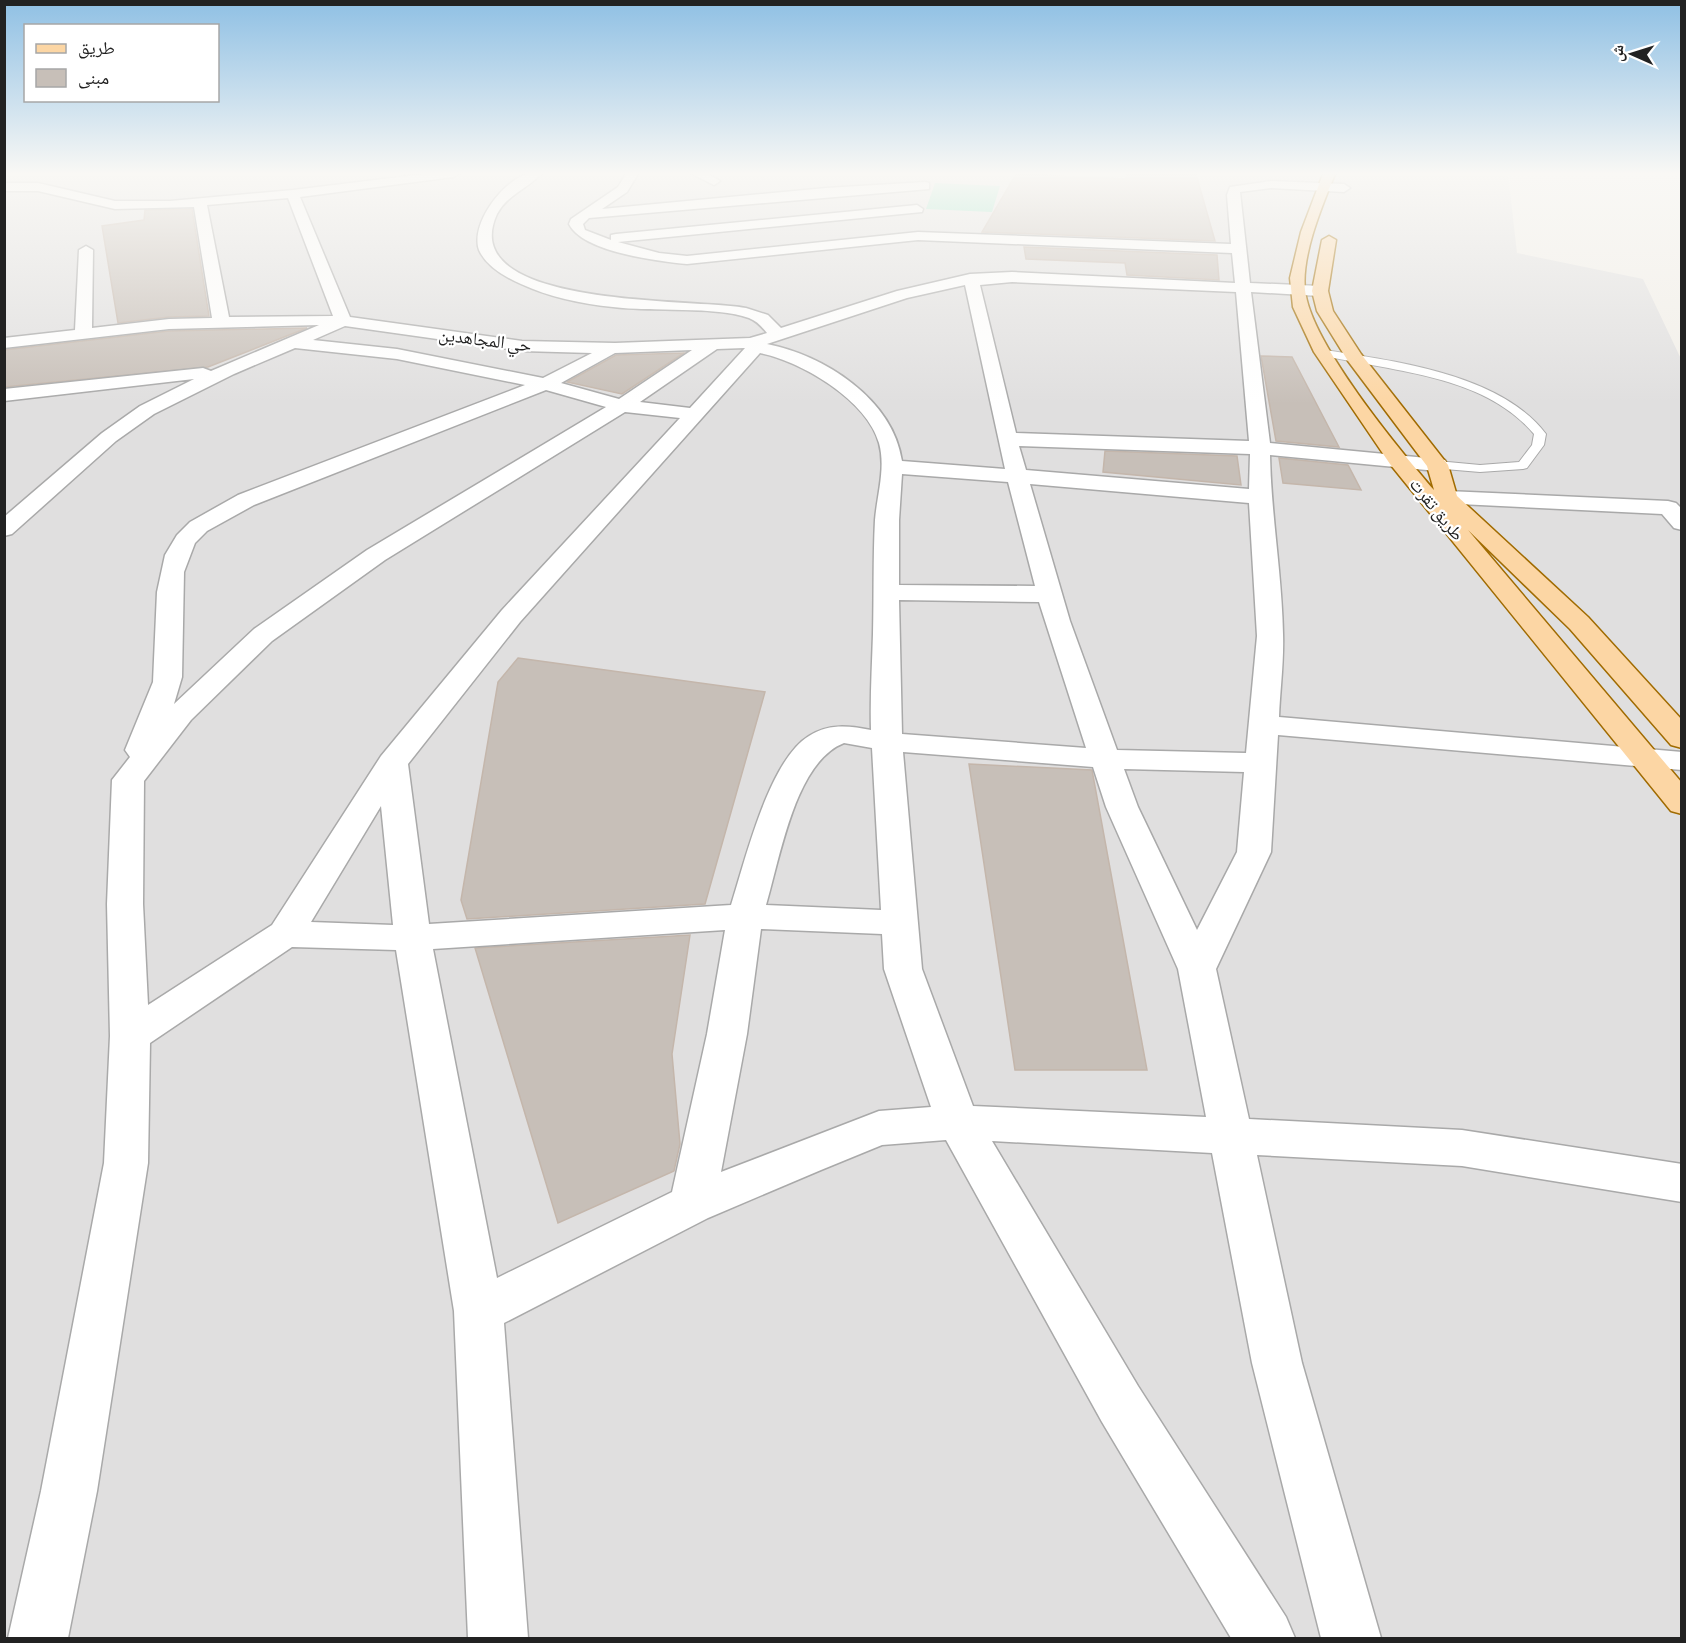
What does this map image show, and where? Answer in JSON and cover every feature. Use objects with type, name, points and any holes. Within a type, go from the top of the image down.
[{"type":"main road","name":"طريق تقرت","points":[[1304,251],[1297,290],[1305,318],[1353,400],[1397,460],[1682,804]]},
{"type":"main road","points":[[1320,291],[1326,251]]},
{"type":"main road","name":"طريق تقرت","points":[[1320,291],[1325,311],[1354,357],[1437,465],[1447,498],[1580,623],[1682,739]]},
{"type":"street","points":[[83,333],[86,251]]},
{"type":"street","points":[[208,251],[221,321]]},
{"type":"street","points":[[4,529],[122,427],[147,411],[228,370],[343,321],[315,251]]},
{"type":"street","points":[[130,1036],[285,934],[392,763],[511,616],[762,342],[765,320],[754,315],[725,310],[646,305],[589,298],[534,284],[495,263],[486,251]]},
{"type":"street","points":[[635,251],[659,257],[687,260],[777,251]]},
{"type":"street","points":[[930,251],[933,254]]},
{"type":"street","points":[[1197,969],[1254,852],[1270,636],[1266,549],[1260,497],[1260,448],[1240,251]]},
{"type":"street","name":"حي المجاهدين","points":[[4,342],[221,321],[343,321],[522,346],[615,348],[712,345],[762,342],[903,294],[959,278],[1012,277],[1320,291]]},
{"type":"street","points":[[959,278],[1019,477],[1049,594],[1105,759],[1122,807],[1197,969],[1277,1363],[1351,1638]]},
{"type":"street","points":[[292,342],[397,354],[545,384],[622,406],[694,414]]},
{"type":"street","points":[[762,342],[801,359],[834,379],[859,399],[878,421],[890,442],[892,468],[887,520],[887,741],[903,969],[958,1122],[1120,1404],[1265,1638]]},
{"type":"street","points":[[128,780],[181,714],[263,635],[376,555],[622,406],[712,345]]},
{"type":"street","points":[[38,1638],[69,1491],[126,1163],[130,1036],[125,904],[128,780],[166,682],[172,566],[180,546],[193,529],[215,513],[545,384],[615,348]]},
{"type":"street","points":[[4,395],[228,370]]},
{"type":"street","points":[[1007,439],[1260,448],[1437,465]]},
{"type":"street","points":[[892,468],[1164,487],[1260,497]]},
{"type":"street","points":[[1447,498],[1677,513]]},
{"type":"street","points":[[887,592],[1049,594]]},
{"type":"street","points":[[1263,725],[1644,760],[1682,761]]},
{"type":"street","points":[[692,1204],[727,1035],[745,916],[782,797],[806,754],[820,742],[842,734],[887,741],[1105,759],[1260,763]]},
{"type":"street","points":[[392,763],[412,938],[479,1311],[498,1638]]},
{"type":"street","points":[[285,934],[412,938],[745,916],[901,923]]},
{"type":"street","points":[[479,1311],[692,1204],[879,1128],[958,1122],[1462,1148],[1682,1183]]},
{"type":"lane","points":[[1325,353],[1354,357],[1456,382],[1492,395],[1523,413],[1534,422],[1540,434],[1538,445],[1523,465],[1485,469],[1437,465]]},
{"type":"shaded area","points":[[5,251],[1517,251],[1517,253],[1643,279],[1682,361],[1681,1638],[5,1638]]},
{"type":"building","points":[[106,251],[199,251],[209,316],[169,317],[118,323]]},
{"type":"building","points":[[1025,251],[1113,251],[1217,255],[1219,280],[1127,275],[1125,263],[1026,259]]},
{"type":"building","points":[[307,328],[208,367],[4,387],[4,350],[169,331]]},
{"type":"building","points":[[684,353],[622,394],[567,382],[616,355]]},
{"type":"building","points":[[1261,356],[1292,357],[1339,447],[1276,441]]},
{"type":"building","points":[[1105,451],[1237,456],[1241,485],[1103,472]]},
{"type":"building","points":[[1279,458],[1348,465],[1361,490],[1283,483]]},
{"type":"building","points":[[518,658],[765,692],[705,904],[467,919],[461,900],[498,682]]},
{"type":"building","points":[[969,764],[1092,770],[1147,1070],[1015,1070]]},
{"type":"building","points":[[690,935],[672,1054],[680,1144],[674,1171],[558,1223],[475,948]]}]
